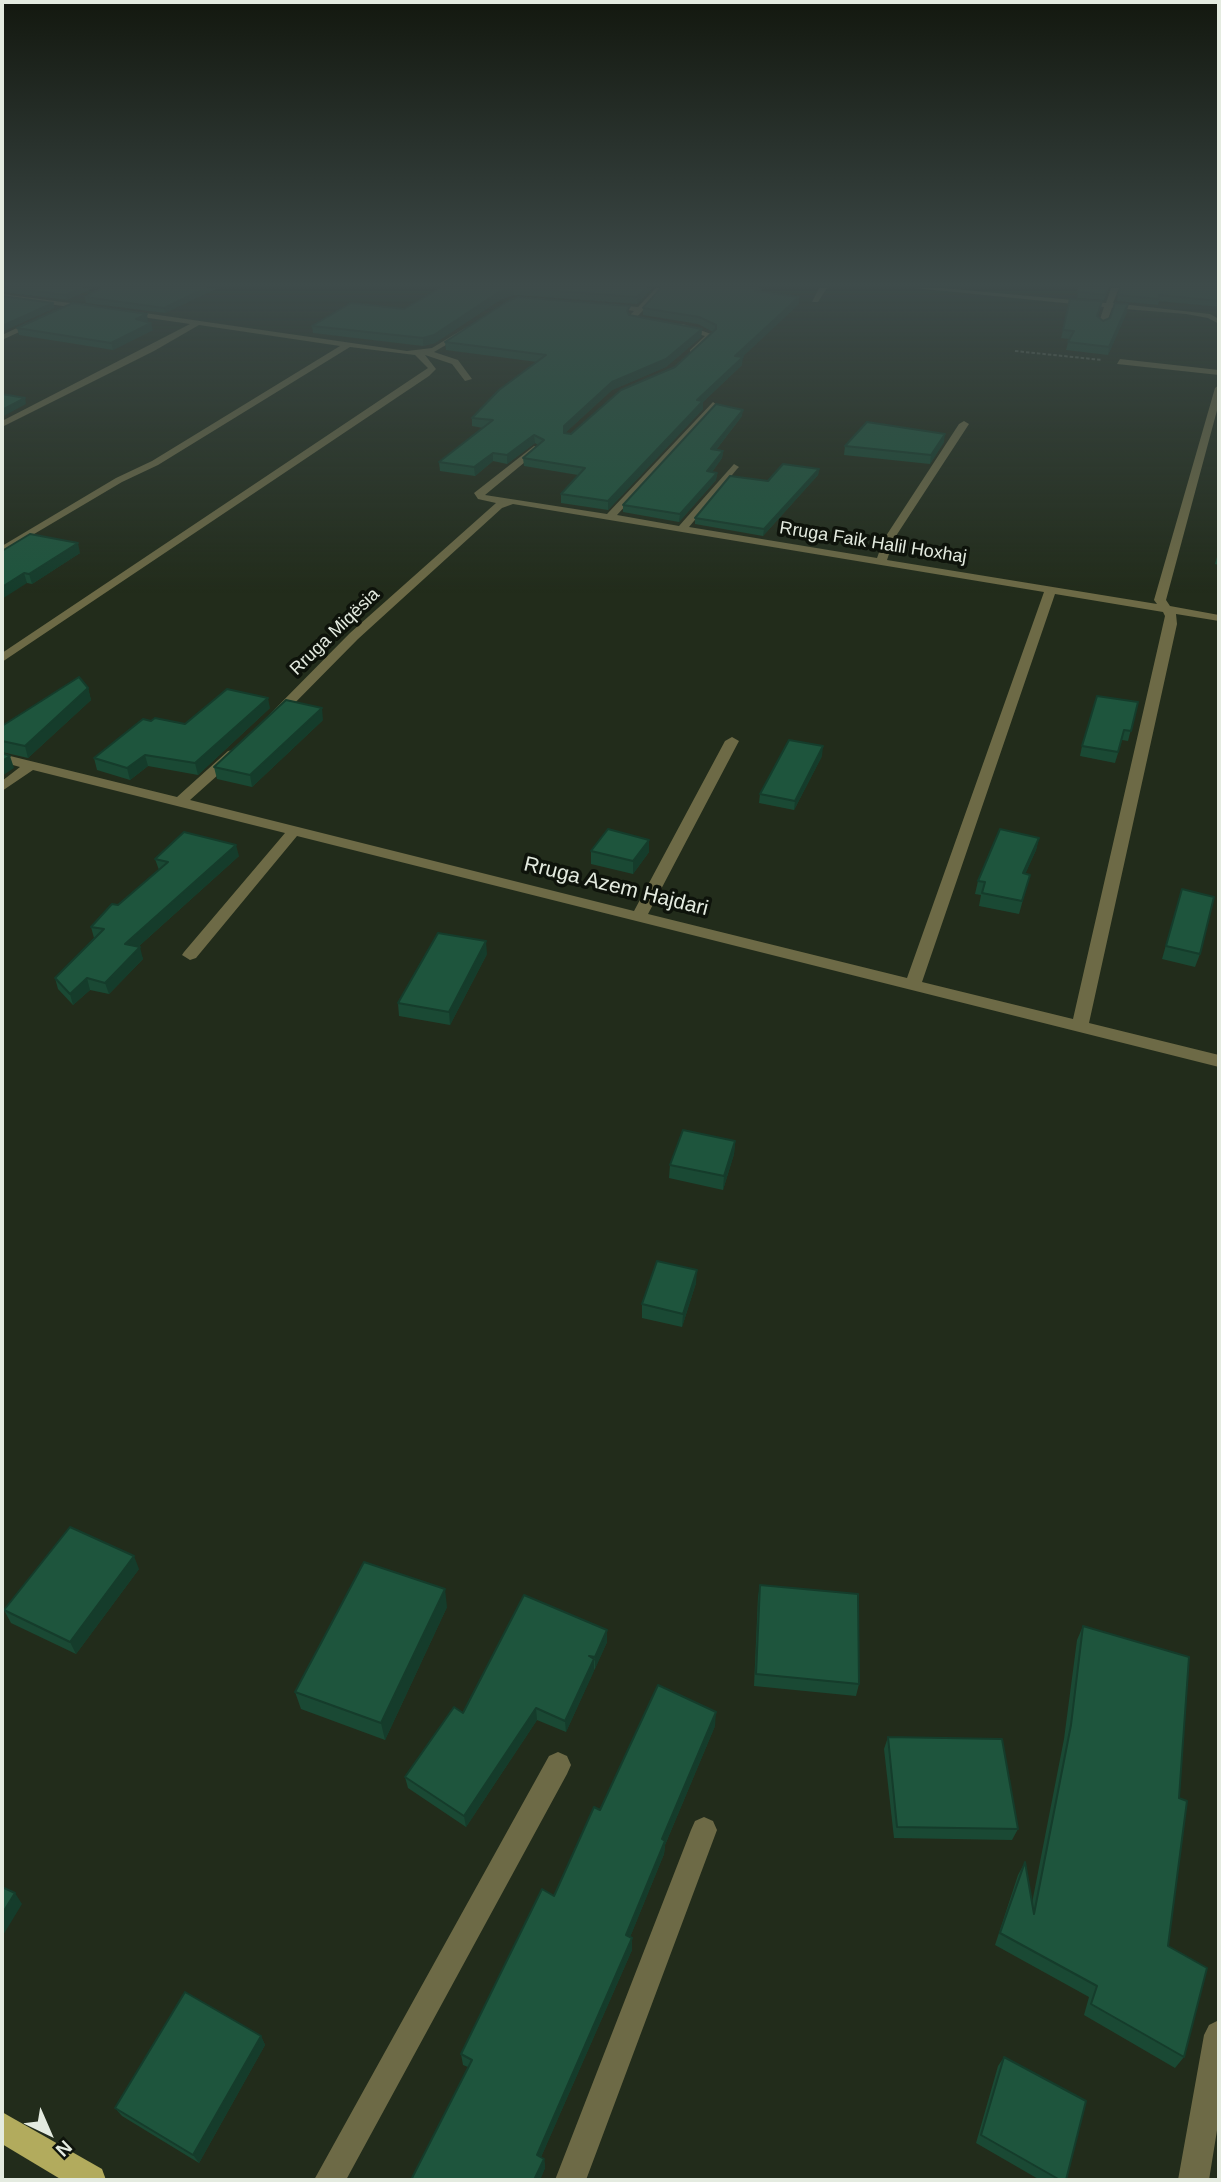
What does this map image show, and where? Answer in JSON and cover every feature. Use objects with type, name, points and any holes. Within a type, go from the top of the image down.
[{"type":"main road","points":[[2,2127],[91,2180]]},
{"type":"street","points":[[2,424],[70,390]]},
{"type":"street","points":[[2,550],[119,480],[155,463],[274,390]]},
{"type":"street","points":[[2,658],[402,390]]},
{"type":"street","points":[[1080,1026],[1171,624],[1171,616],[1160,600],[1218,390]]},
{"type":"street","points":[[611,516],[713,405]]},
{"type":"street","points":[[881,562],[889,539],[964,424]]},
{"type":"street","points":[[504,502],[482,497],[478,493],[537,449]]},
{"type":"street","points":[[683,528],[734,467]]},
{"type":"street","name":"Rruga Faik Halil Hoxhaj","points":[[504,502],[521,501],[1219,618]]},
{"type":"street","name":"Rruga Miqësia","points":[[264,725],[364,627],[504,502]]},
{"type":"street","points":[[913,985],[1050,591]]},
{"type":"street","points":[[639,916],[732,741]]},
{"type":"street","points":[[180,802],[246,742]]},
{"type":"street","name":"Rruga Azem Hajdari","points":[[2,758],[1219,1061]]},
{"type":"street","points":[[2,788],[31,765]]},
{"type":"street","points":[[190,955],[294,831]]},
{"type":"street","points":[[329,2180],[558,1765]]},
{"type":"street","points":[[570,2180],[704,1830]]},
{"type":"street","points":[[1193,2180],[1219,2035]]},
{"type":"building","points":[[499,390],[603,390],[564,426],[564,433],[571,434],[621,390],[708,390],[697,400],[703,401],[608,501],[561,494],[585,468],[523,458],[544,440],[534,435],[507,455],[493,453],[474,467],[439,462],[493,420],[472,418]]},
{"type":"building","points":[[2,394],[25,398],[2,410]]},
{"type":"building","points":[[716,404],[743,410],[711,449],[723,451],[707,471],[717,473],[680,514],[623,505]]},
{"type":"building","points":[[867,422],[945,434],[931,455],[845,446]]},
{"type":"building","points":[[783,464],[819,469],[764,529],[695,518],[730,476],[768,481]]},
{"type":"building","points":[[30,534],[78,543],[29,574],[24,573],[2,587],[2,551]]},
{"type":"building","points":[[79,677],[88,688],[25,746],[2,741],[2,726]]},
{"type":"building","points":[[227,689],[268,698],[195,763],[145,755],[127,768],[94,758],[143,719],[151,721],[155,718],[185,724]]},
{"type":"building","points":[[1097,696],[1138,702],[1131,731],[1124,730],[1118,752],[1082,746]]},
{"type":"building","points":[[286,700],[322,708],[250,775],[214,767]]},
{"type":"building","points":[[789,740],[823,746],[795,801],[760,794]]},
{"type":"building","points":[[2,753],[10,756],[2,761]]},
{"type":"building","points":[[608,829],[649,840],[633,861],[591,851]]},
{"type":"building","points":[[1000,829],[1039,838],[1023,873],[1030,875],[1022,901],[982,893],[985,882],[978,881]]},
{"type":"building","points":[[184,832],[236,845],[125,944],[140,947],[105,983],[87,978],[70,994],[55,978],[104,929],[91,927],[112,904],[118,905],[168,862],[155,859]]},
{"type":"building","points":[[1182,889],[1214,897],[1200,954],[1166,946]]},
{"type":"building","points":[[438,933],[486,941],[449,1012],[398,1003]]},
{"type":"building","points":[[683,1130],[735,1141],[724,1176],[670,1165]]},
{"type":"building","points":[[657,1261],[697,1270],[683,1314],[642,1304]]},
{"type":"building","points":[[70,1527],[134,1556],[70,1642],[4,1610]]},
{"type":"building","points":[[364,1562],[445,1589],[381,1723],[295,1692]]},
{"type":"building","points":[[760,1585],[858,1594],[859,1684],[756,1674]]},
{"type":"building","points":[[524,1595],[607,1630],[595,1657],[589,1656],[594,1659],[565,1721],[536,1708],[464,1816],[405,1777],[454,1707],[463,1713]]},
{"type":"building","points":[[1083,1626],[1189,1657],[1179,1798],[1187,1801],[1168,1946],[1207,1968],[1184,2057],[1091,2004],[1097,1986],[1000,1933],[1025,1862],[1034,1914],[1071,1725]]},
{"type":"building","points":[[658,1685],[716,1712],[662,1839],[665,1841],[626,1935],[632,1938],[537,2155],[544,2159],[534,2180],[411,2180],[472,2060],[461,2054],[542,1889],[554,1896],[594,1807],[600,1810]]},
{"type":"building","points":[[888,1737],[1002,1739],[1018,1829],[897,1827]]},
{"type":"building","points":[[2,1887],[15,1893],[2,1914]]},
{"type":"building","points":[[185,1992],[261,2036],[193,2155],[115,2108]]},
{"type":"building","points":[[1004,2057],[1086,2101],[1066,2180],[1060,2180],[981,2135]]}]
